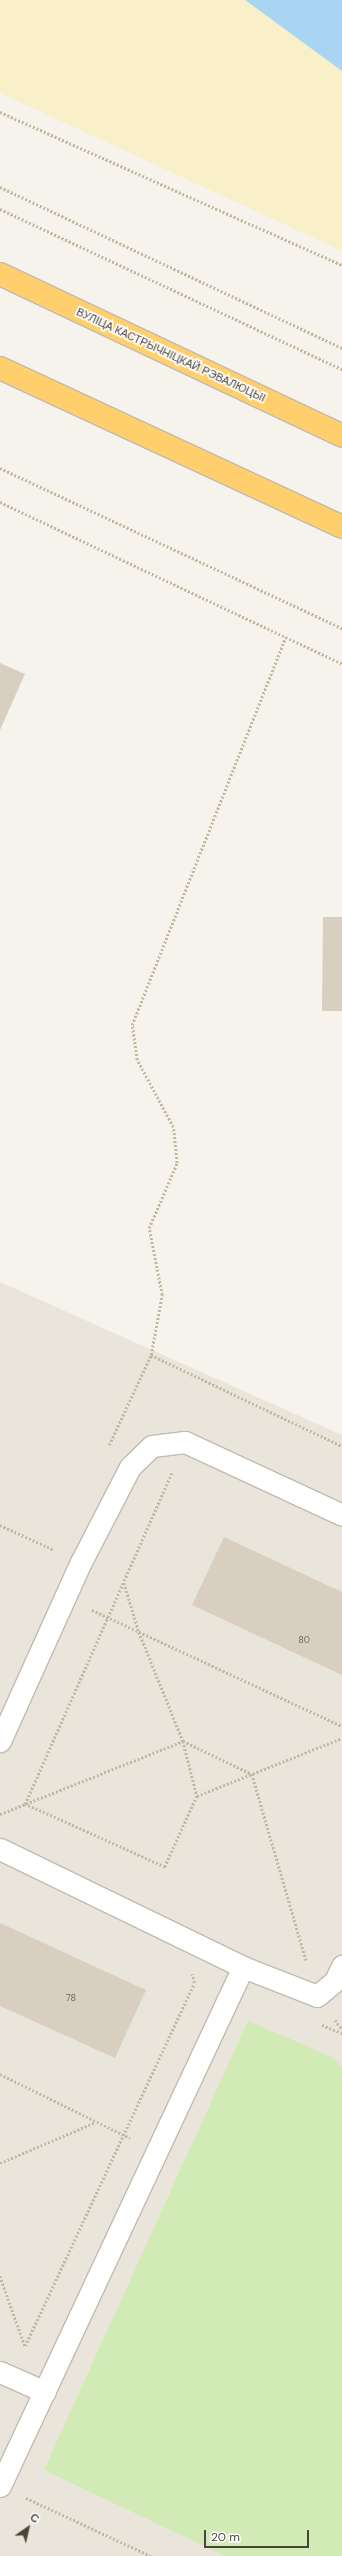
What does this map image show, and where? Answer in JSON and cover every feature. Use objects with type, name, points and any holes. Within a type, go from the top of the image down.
[{"type":"highway","name":"ВУЛІЦА КАСТРЫЧНІЦКАЙ РЭВАЛЮЦЫІ","points":[[0,274],[342,436]]},
{"type":"highway","points":[[0,368],[342,527]]},
{"type":"lane","points":[[0,1741],[80,1562],[130,1467],[152,1446],[185,1442],[342,1515]]},
{"type":"lane","points":[[0,1849],[243,1967],[316,1996],[335,1981],[342,1966]]},
{"type":"lane","points":[[0,2486],[158,2152],[243,1967]]},
{"type":"lane","points":[[0,2372],[45,2392]]},
{"type":"path","points":[[0,112],[342,265]]},
{"type":"path","points":[[0,187],[342,348]]},
{"type":"path","points":[[0,209],[342,369]]},
{"type":"path","points":[[0,468],[342,628]]},
{"type":"path","points":[[0,502],[342,664]]},
{"type":"path","points":[[151,1355],[162,1296],[149,1228],[177,1163],[173,1127],[138,1060],[132,1025],[286,637]]},
{"type":"path","points":[[25,1804],[107,1617],[124,1583],[173,1469]]},
{"type":"path","points":[[0,1525],[80,1562]]},
{"type":"path","points":[[25,1804],[165,1867],[197,1796],[183,1741],[139,1632],[124,1583]]},
{"type":"path","points":[[65,1597],[342,1726]]},
{"type":"path","points":[[197,1796],[342,1738]]},
{"type":"path","points":[[0,1814],[183,1741],[252,1774],[316,1996],[342,2029]]},
{"type":"path","points":[[0,2276],[25,2346],[125,2136],[194,1983],[190,1968]]},
{"type":"path","points":[[0,2074],[158,2152]]},
{"type":"path","points":[[0,2163],[96,2121]]},
{"type":"path","points":[[0,2486],[151,2556]]},
{"type":"shaded area","points":[[0,1282],[342,1435],[342,2556],[0,2556]]},
{"type":"green space","points":[[248,2021],[332,2057],[342,2067],[342,2556],[225,2556],[44,2470]]},
{"type":"sand","points":[[0,0],[245,0],[342,71],[342,251],[0,93]]},
{"type":"water","points":[[245,0],[342,0],[342,71]]},
{"type":"building","points":[[0,663],[25,674],[0,730]]},
{"type":"building","points":[[323,917],[342,917],[342,1011],[322,1011]]},
{"type":"building","points":[[224,1537],[342,1592],[342,1675],[192,1605]]},
{"type":"building","points":[[0,1923],[146,1990],[115,2058],[0,2006]]}]
